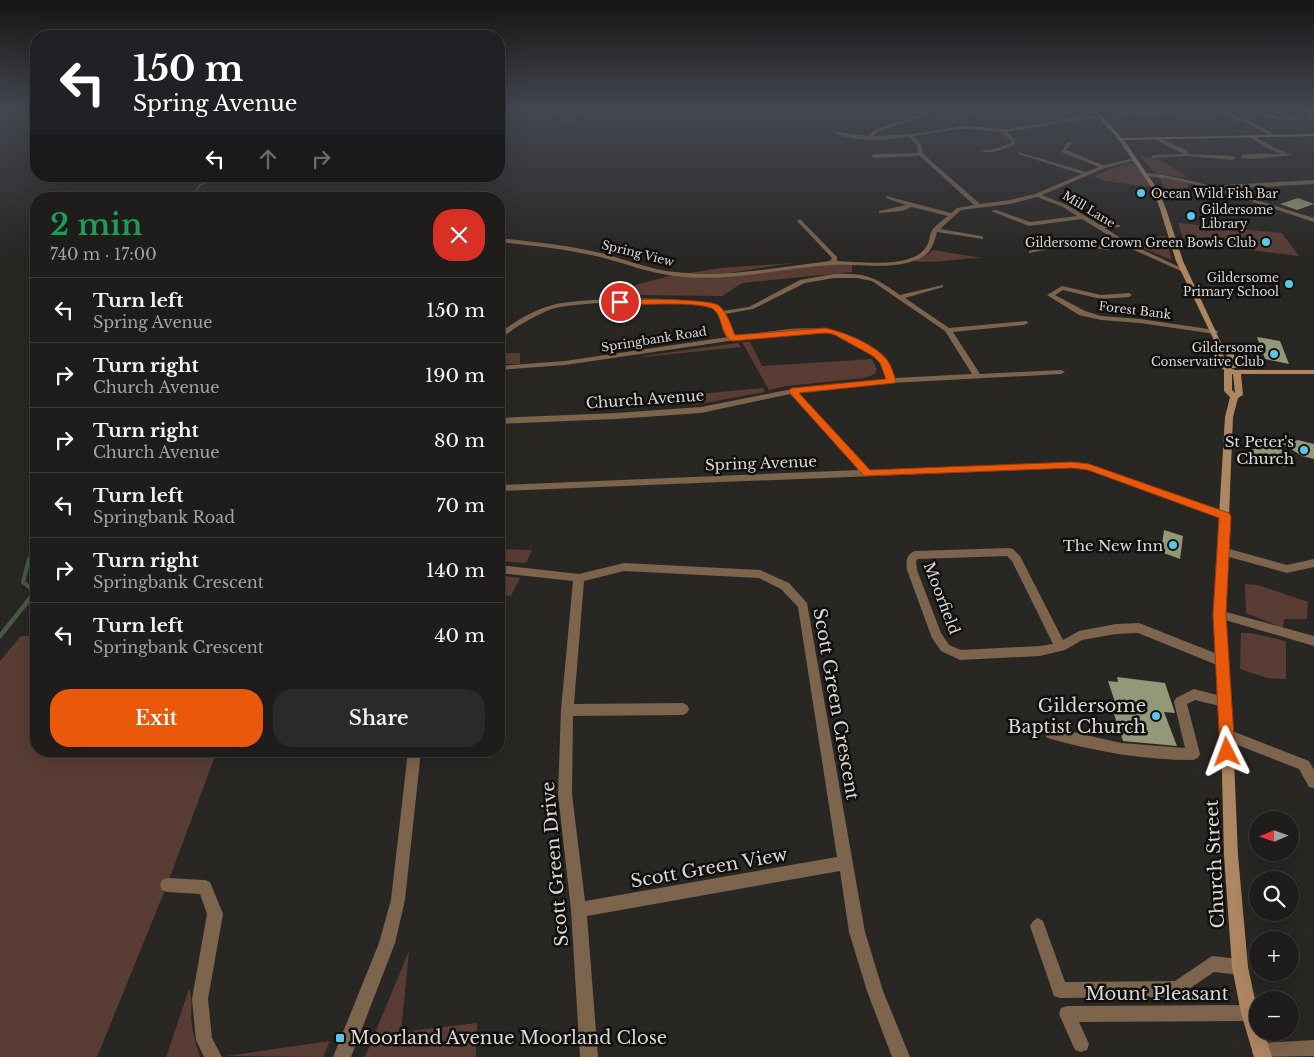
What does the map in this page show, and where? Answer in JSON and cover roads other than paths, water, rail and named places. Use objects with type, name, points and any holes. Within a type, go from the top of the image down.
[{"type":"main road","points":[[1134,159],[1148,175],[1160,202],[1183,270],[1215,332],[1220,348],[1229,353],[1233,368],[1268,372],[1314,372]]},
{"type":"main road","name":"Church Street","points":[[1233,368],[1239,395],[1234,397],[1229,417],[1219,614],[1227,735],[1231,855],[1240,967],[1249,1013]]},
{"type":"main road","name":"Church Street","points":[[1258,1041],[1262,1055]]},
{"type":"street","points":[[926,158],[979,207]]},
{"type":"street","points":[[1037,158],[1087,174]]},
{"type":"street","points":[[1080,158],[1103,168]]},
{"type":"street","name":"Spring View","points":[[505,241],[561,247],[686,276],[738,274],[832,263],[889,264],[919,257],[929,248],[935,230],[959,209],[1010,202],[1037,195],[1103,168],[1134,159]]},
{"type":"street","points":[[1148,175],[1192,180],[1218,187],[1314,220]]},
{"type":"street","points":[[1218,187],[1314,182]]},
{"type":"street","name":"Mill Lane","points":[[1037,195],[1065,206],[1126,244],[1183,270]]},
{"type":"street","points":[[888,197],[951,215]]},
{"type":"street","points":[[881,212],[902,209],[911,205]]},
{"type":"street","points":[[994,211],[1030,224],[1082,217]]},
{"type":"street","points":[[800,221],[835,258],[832,263]]},
{"type":"street","points":[[1099,228],[1118,226]]},
{"type":"street","points":[[935,230],[981,238]]},
{"type":"street","points":[[1031,252],[1075,242],[1107,248],[1126,244]]},
{"type":"street","points":[[721,313],[749,309],[773,299],[796,284],[856,275],[874,280],[948,330],[978,377]]},
{"type":"street","points":[[900,297],[941,286]]},
{"type":"street","name":"Forest Bank","points":[[1130,295],[1102,297],[1062,288],[1050,295],[1082,313],[1101,318],[1140,321],[1215,332]]},
{"type":"street","points":[[505,332],[538,312],[576,302],[697,303],[715,306],[721,313],[732,338]]},
{"type":"street","points":[[948,330],[1024,323]]},
{"type":"street","name":"Springbank Road","points":[[505,368],[586,362],[732,338],[815,330],[835,332],[876,354],[884,362],[892,381]]},
{"type":"street","points":[[892,381],[1061,372]]},
{"type":"street","name":"Church Avenue","points":[[505,421],[701,410],[792,391],[892,381]]},
{"type":"street","points":[[792,391],[868,474]]},
{"type":"street","name":"Spring Avenue","points":[[505,488],[1072,465],[1089,467],[1225,516]]},
{"type":"street","name":"Moorfield","points":[[1061,648],[1016,559],[1009,552],[916,555],[911,561],[912,570],[936,635],[945,648],[960,654],[1040,651],[1061,648],[1079,636],[1116,629],[1139,628],[1221,661]]},
{"type":"street","points":[[1222,552],[1287,569],[1314,563]]},
{"type":"street","name":"Scott Green Crescent","points":[[505,569],[579,578],[624,567],[760,574],[781,582],[793,592],[803,606],[857,932],[875,991],[901,1057]]},
{"type":"street","name":"Scott Green Drive","points":[[579,578],[568,710],[565,794],[579,910],[589,1057]]},
{"type":"street","points":[[1219,614],[1314,641]]},
{"type":"street","points":[[1051,733],[1102,745],[1170,754],[1193,754],[1180,702],[1194,694],[1224,702]]},
{"type":"street","points":[[568,710],[683,709]]},
{"type":"street","points":[[1227,735],[1309,765],[1314,782]]},
{"type":"street","points":[[342,1057],[387,943],[398,900],[414,757]]},
{"type":"street","name":"Scott Green View","points":[[579,910],[846,863]]},
{"type":"street","points":[[167,885],[205,887],[215,914],[200,999],[204,1040],[213,1057]]},
{"type":"street","points":[[1038,926],[1060,990],[1177,989],[1212,964],[1240,967]]},
{"type":"street","name":"Mount Pleasant","points":[[1081,1044],[1067,1014],[1249,1013]]},
{"type":"street","points":[[1262,1055],[1314,1048]]},
{"type":"waterway","points":[[196,192],[199,186],[206,182]]},
{"type":"waterway","points":[[30,558],[23,582],[30,588]]},
{"type":"waterway","points":[[0,636],[30,598]]},
{"type":"place","name":"Ocean Wild Fish Bar","points":[[1141,193]]},
{"type":"place","name":"Gildersome Library","points":[[1191,216]]},
{"type":"place","name":"Gildersome Crown Green Bowls Club","points":[[1266,242]]},
{"type":"place","name":"Gildersome Primary School","points":[[1289,284]]},
{"type":"place","name":"Gildersome Conservative Club","points":[[1274,354]]},
{"type":"place","name":"St Peter's Church","points":[[1304,450]]},
{"type":"place","name":"The New Inn","points":[[1173,545]]},
{"type":"place","name":"Gildersome Baptist Church","points":[[1156,716]]},
{"type":"place","name":"Moorland Avenue Moorland Close","points":[[340,1038]]}]
